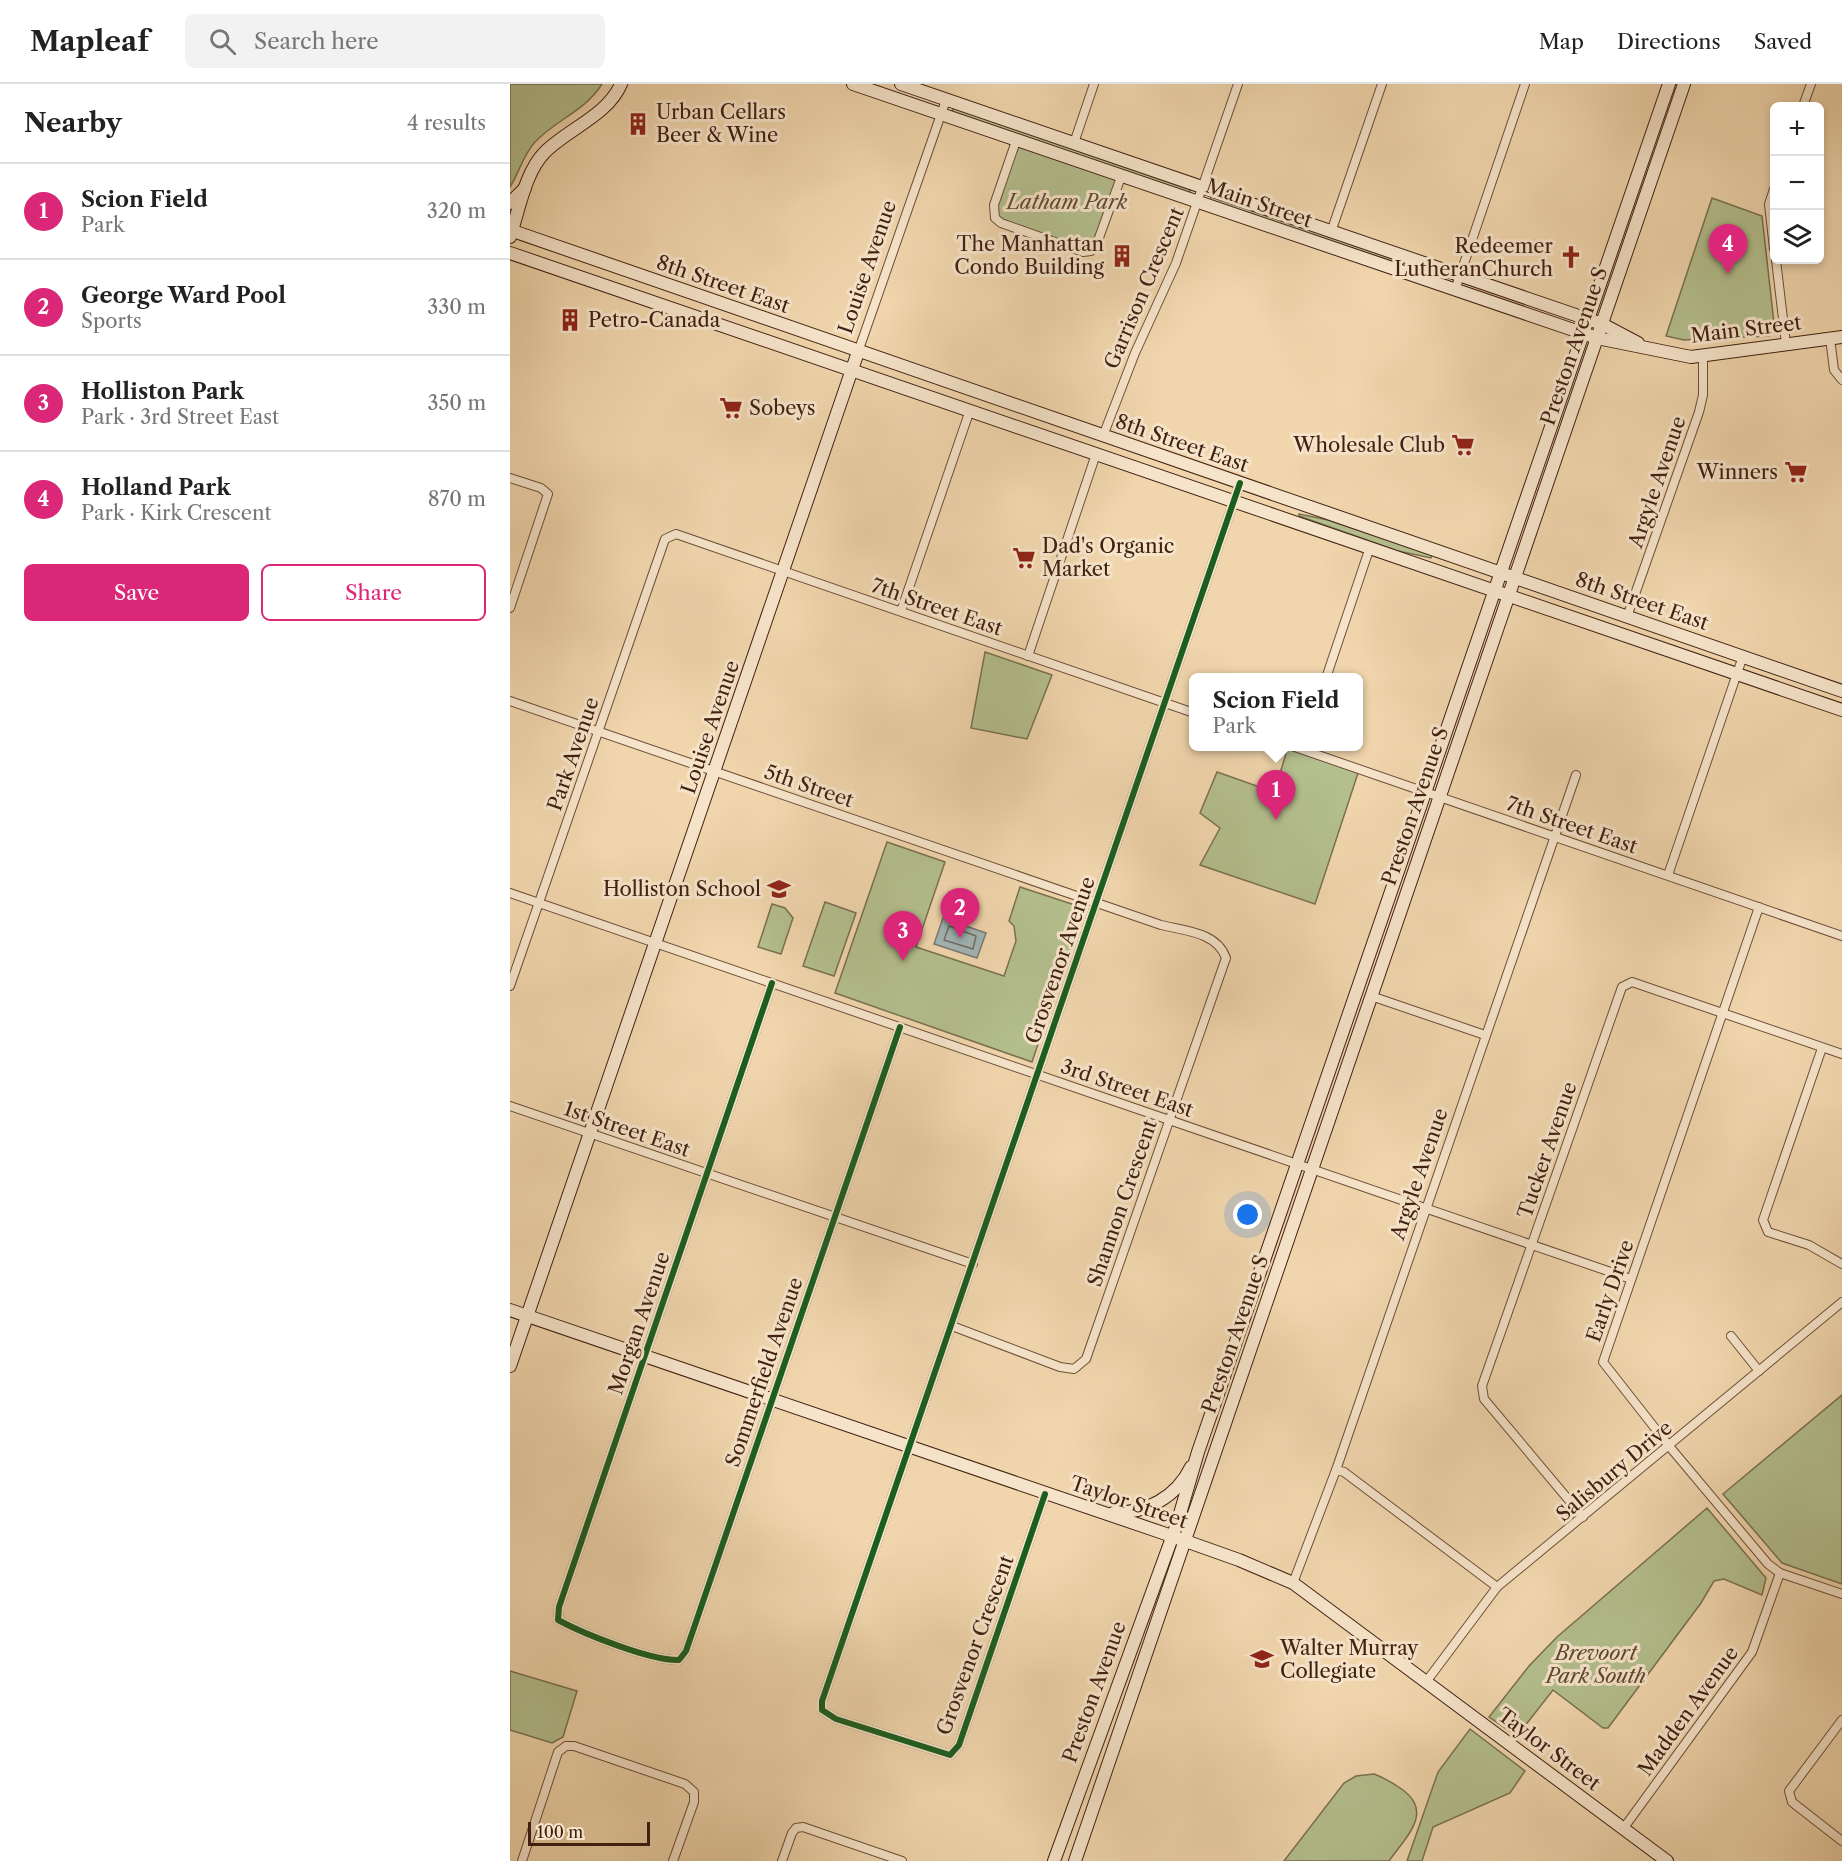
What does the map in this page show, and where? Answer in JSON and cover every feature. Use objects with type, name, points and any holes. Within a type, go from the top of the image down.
[{"type":"main road","points":[[592,115],[612,84]]},
{"type":"main road","points":[[511,232],[534,166],[545,152],[609,101],[621,84]]},
{"type":"main road","name":"Main Street","points":[[853,84],[1597,338],[1655,352],[1691,357],[1836,338]]},
{"type":"main road","name":"Main Street","points":[[901,84],[1602,324],[1655,352]]},
{"type":"main road","name":"Preston Avenue S","points":[[1171,1536],[1493,590],[1669,84]]},
{"type":"main road","name":"Preston Avenue S","points":[[1184,1541],[1684,84]]},
{"type":"main road","points":[[510,202],[528,184]]},
{"type":"main road","name":"8th Street East","points":[[511,232],[1842,691]]},
{"type":"main road","name":"8th Street East","points":[[510,253],[714,321],[1369,550],[1508,595],[1842,710]]},
{"type":"main road","points":[[714,321],[735,317],[771,327],[789,328]]},
{"type":"main road","name":"Louise Avenue","points":[[510,1366],[858,352]]},
{"type":"main road","points":[[1096,454],[1101,446],[1108,445],[1161,456]]},
{"type":"main road","name":"Taylor Street","points":[[510,1310],[1098,1513],[1171,1536],[1248,1563],[1293,1583],[1666,1861]]},
{"type":"main road","points":[[1098,1513],[1136,1513],[1163,1500],[1187,1474],[1198,1452]]},
{"type":"main road","name":"Preston Avenue","points":[[1054,1861],[1171,1536]]},
{"type":"main road","name":"Preston Avenue","points":[[1075,1861],[1184,1541]]},
{"type":"street","points":[[1074,143],[1094,84]]},
{"type":"street","name":"Garrison Crescent","points":[[1103,436],[1135,353],[1176,263],[1238,84]]},
{"type":"street","points":[[1330,232],[1382,84]]},
{"type":"street","points":[[1455,290],[1525,84]]},
{"type":"street","points":[[1804,102],[1811,84]]},
{"type":"street","name":"Louise Avenue","points":[[858,352],[946,100]]},
{"type":"street","points":[[1016,141],[994,205],[995,218],[1001,223],[1083,252],[1091,251],[1096,246],[1121,177]]},
{"type":"street","points":[[1776,264],[1786,344]]},
{"type":"street","points":[[1836,338],[1834,370],[1842,380]]},
{"type":"street","name":"Argyle Avenue","points":[[1628,617],[1699,412],[1703,395],[1703,356]]},
{"type":"street","points":[[901,611],[970,410]]},
{"type":"street","points":[[1028,656],[1096,454]]},
{"type":"street","points":[[510,478],[541,488],[548,494],[510,608]]},
{"type":"street","name":"Grosvenor Avenue","points":[[909,1447],[1240,483]]},
{"type":"street","name":"7th Street East","points":[[670,535],[676,534],[1189,710]]},
{"type":"street","name":"Park Avenue","points":[[510,986],[665,539],[670,535]]},
{"type":"street","points":[[1328,673],[1369,550]]},
{"type":"street","points":[[1668,875],[1743,656]]},
{"type":"street","name":"5th Street","points":[[510,701],[1097,902]]},
{"type":"street","name":"7th Street East","points":[[1311,751],[1842,936]]},
{"type":"street","name":"Argyle Avenue","points":[[1293,1583],[1336,1470],[1576,775]]},
{"type":"street","name":"3rd Street East","points":[[510,893],[1631,1279]]},
{"type":"street","name":"Shannon Crescent","points":[[952,1326],[1060,1367],[1074,1369],[1086,1359],[1226,958],[1222,946],[1211,938],[1097,902]]},
{"type":"street","name":"Early Drive","points":[[1759,907],[1604,1362],[1669,1446],[1768,1564],[1780,1573],[1842,1594]]},
{"type":"street","name":"Tucker Avenue","points":[[1583,1517],[1484,1399],[1482,1386],[1622,987],[1632,982],[1842,1054]]},
{"type":"street","name":"Morgan Avenue","points":[[612,1642],[558,1620],[559,1607],[772,983]]},
{"type":"street","points":[[1371,996],[1485,1035]]},
{"type":"street","name":"Sommerfield Avenue","points":[[612,1642],[666,1660],[679,1660],[687,1651],[900,1027]]},
{"type":"street","points":[[1822,1048],[1763,1220],[1768,1232],[1809,1245],[1842,1264]]},
{"type":"street","name":"1st Street East","points":[[510,1106],[973,1264]]},
{"type":"street","name":"Salisbury Drive","points":[[1426,1683],[1497,1587],[1842,1302]]},
{"type":"street","points":[[1731,1336],[1759,1371]]},
{"type":"street","name":"Grosvenor Crescent","points":[[909,1447],[822,1701],[822,1710],[836,1719],[950,1755],[959,1745],[1046,1494]]},
{"type":"street","points":[[1336,1470],[1344,1472],[1497,1587]]},
{"type":"street","name":"Madden Avenue","points":[[1623,1829],[1752,1652],[1780,1573]]},
{"type":"street","points":[[1842,1720],[1789,1791],[1791,1802],[1842,1841]]},
{"type":"street","points":[[522,1861],[558,1752],[566,1746],[574,1746],[686,1784],[694,1792],[694,1802],[674,1861]]},
{"type":"street","points":[[782,1861],[792,1833],[796,1828],[803,1827],[902,1861]]},
{"type":"green space","points":[[510,84],[602,84],[579,108],[535,142],[510,187]]},
{"type":"green space","points":[[953,108],[1190,188],[1190,193],[952,112]]},
{"type":"green space","name":"Latham Park","points":[[1016,141],[1121,177],[1091,251],[1001,223],[994,205]]},
{"type":"green space","points":[[1212,196],[1445,276],[1446,279],[1209,201]]},
{"type":"green space","points":[[1712,198],[1762,216],[1775,332],[1769,336],[1684,340],[1666,336]]},
{"type":"green space","points":[[1299,514],[1328,520],[1432,555],[1431,558],[1398,551],[1299,516]]},
{"type":"green space","points":[[985,652],[1052,675],[1027,739],[971,728]]},
{"type":"green space","points":[[1287,751],[1300,751],[1359,770],[1315,904],[1200,865],[1220,828],[1200,813],[1217,772],[1268,790],[1277,783]]},
{"type":"green space","points":[[887,842],[945,862],[916,947],[1004,976],[1016,941],[1014,926],[1009,921],[1020,887],[1084,908],[1032,1062],[835,993]]},
{"type":"green space","points":[[825,902],[856,913],[834,976],[803,966]]},
{"type":"green space","points":[[772,904],[785,908],[793,918],[781,954],[758,947]]},
{"type":"green space","points":[[1842,1395],[1842,1584],[1782,1563],[1723,1494]]},
{"type":"green space","name":"Brevoort Park South","points":[[1707,1508],[1766,1578],[1762,1595],[1724,1579],[1714,1581],[1701,1603],[1608,1728],[1603,1728],[1553,1690],[1517,1736],[1489,1717],[1529,1666],[1557,1637]]},
{"type":"green space","points":[[510,1671],[577,1691],[563,1737],[552,1743],[510,1730]]},
{"type":"green space","points":[[1470,1729],[1525,1771],[1510,1793],[1433,1827],[1422,1861],[1407,1861],[1438,1772]]},
{"type":"green space","points":[[1374,1774],[1403,1790],[1412,1799],[1416,1808],[1414,1826],[1389,1861],[1284,1861],[1344,1783],[1356,1776]]},
{"type":"water","points":[[943,918],[986,933],[977,958],[934,944]]},
{"type":"cycle path","points":[[1045,1494],[959,1745],[950,1755],[836,1719],[822,1710],[822,1701],[1240,483]]},
{"type":"cycle path","points":[[772,983],[559,1607],[558,1620],[618,1646],[652,1656],[679,1660],[686,1651],[900,1027]]},
{"type":"place","name":"Urban Cellars Beer & Wine","points":[[638,124]]},
{"type":"place","name":"The Manhattan Condo Building","points":[[1122,256]]},
{"type":"place","name":"Redeemer LutheranChurch","points":[[1571,257]]},
{"type":"place","name":"Holland Park","points":[[1728,274]]},
{"type":"place","name":"Petro-Canada","points":[[570,320]]},
{"type":"place","name":"Sobeys","points":[[731,408]]},
{"type":"place","name":"Wholesale Club","points":[[1463,445]]},
{"type":"place","name":"Winners","points":[[1796,472]]},
{"type":"place","name":"Dad's Organic Market","points":[[1024,558]]},
{"type":"place","name":"Scion Field","points":[[1276,820]]},
{"type":"place","name":"Holliston School","points":[[779,889]]},
{"type":"place","name":"George Ward Pool","points":[[960,938]]},
{"type":"place","name":"Holliston Park","points":[[903,961]]},
{"type":"place","name":"Walter Murray Collegiate","points":[[1262,1659]]}]
